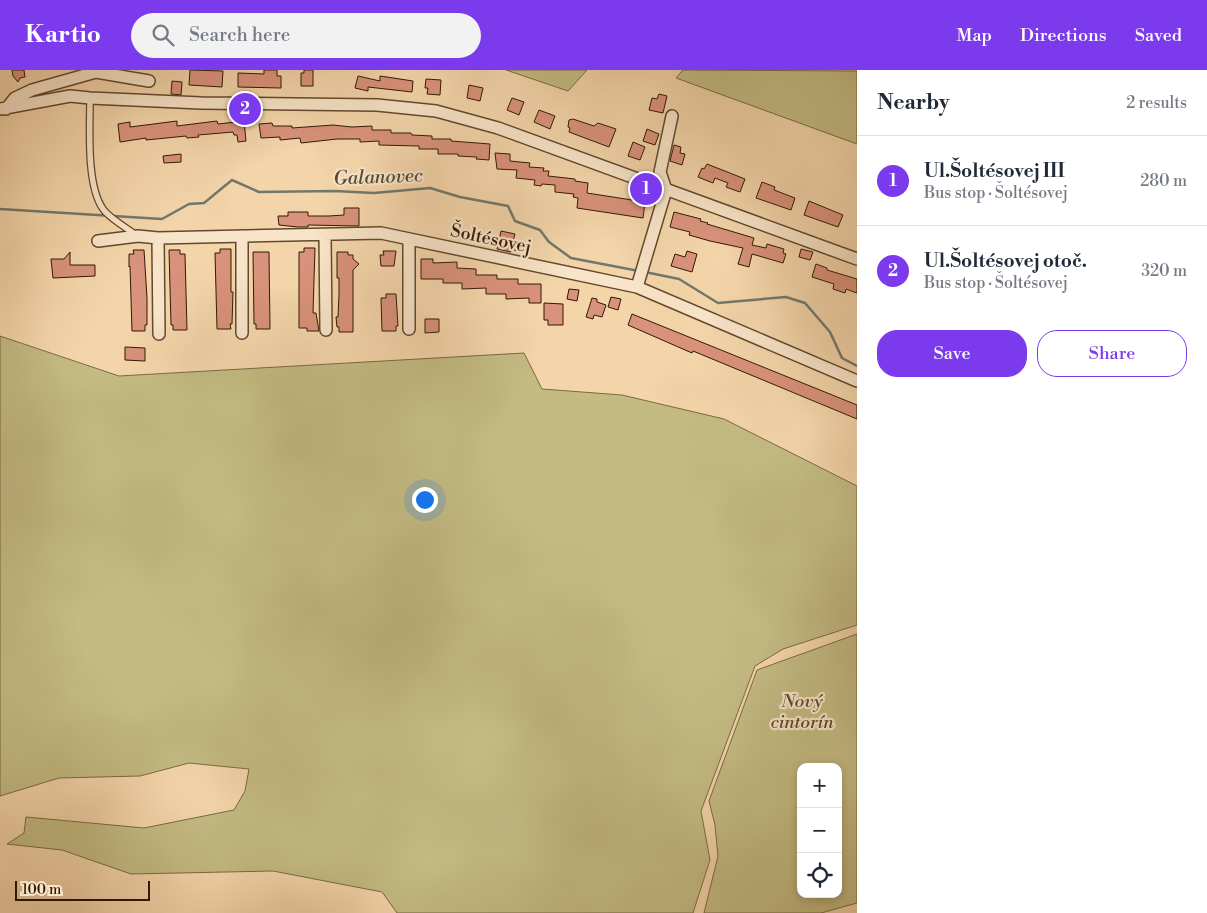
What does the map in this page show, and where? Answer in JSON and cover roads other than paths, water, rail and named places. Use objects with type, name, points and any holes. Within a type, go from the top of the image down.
[{"type":"street","points":[[3,109],[16,98],[32,90],[96,72],[149,80]]},
{"type":"street","points":[[3,109],[70,96],[201,103],[377,105],[436,112],[498,128],[857,259]]},
{"type":"street","points":[[637,287],[666,190],[660,172],[672,116]]},
{"type":"street","name":"Šoltésovej","points":[[98,241],[138,236],[158,238],[381,233],[637,287],[857,381]]},
{"type":"street","points":[[325,235],[326,330]]},
{"type":"street","points":[[242,236],[242,333]]},
{"type":"street","points":[[158,238],[159,334]]},
{"type":"street","points":[[409,239],[409,328]]},
{"type":"lane","points":[[90,98],[90,142],[95,193],[104,210],[138,236]]},
{"type":"waterway","name":"Galanovec","points":[[0,209],[162,219],[189,204],[204,203],[232,180],[259,192],[335,191],[374,193],[430,188],[460,197],[508,206],[515,221],[540,230],[549,242],[571,258],[639,271]]},
{"type":"waterway","name":"Galanovec","points":[[645,272],[679,279],[718,303],[786,297],[805,303],[830,332],[842,358],[857,366]]},
{"type":"place","name":"Ul.Šoltésovej otoč.","points":[[245,109]]},
{"type":"place","name":"Ul.Šoltésovej III","points":[[646,189]]},
{"type":"park label","name":"Nový cintorín","points":[[802,711]]}]
